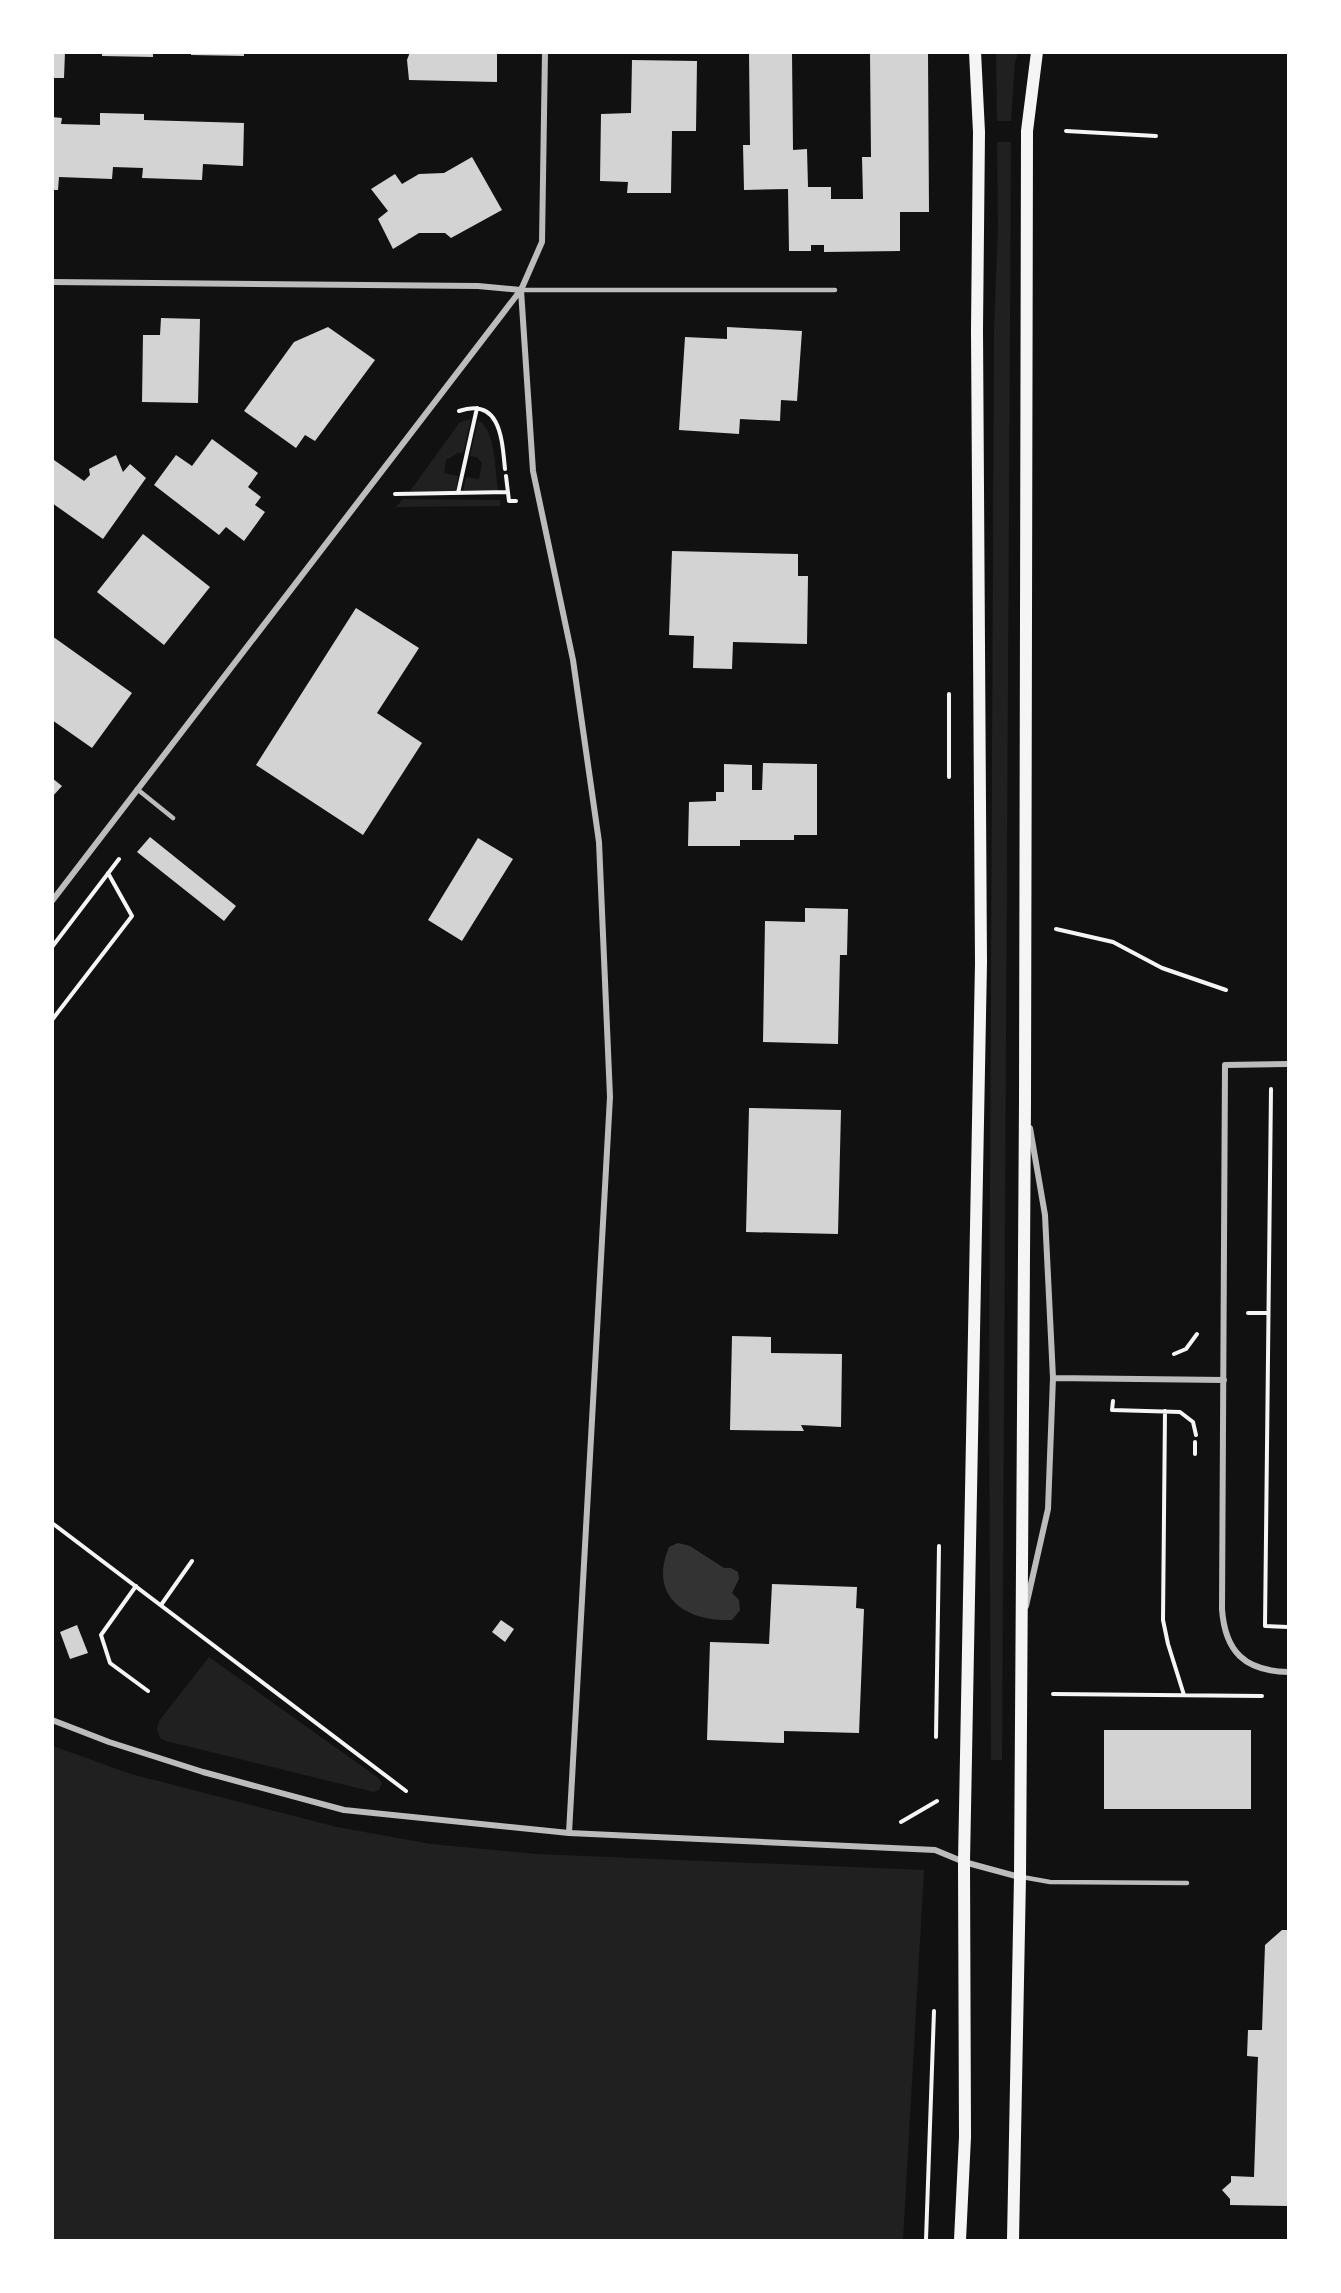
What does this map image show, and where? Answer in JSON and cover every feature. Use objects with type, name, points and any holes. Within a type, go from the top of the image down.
[{"type":"main road","points":[[960,2241],[965,2137],[964,1862],[981,963],[977,342],[979,132],[975,52]]},
{"type":"main road","points":[[1013,2241],[1020,1877],[1025,1101],[1027,131],[1037,52]]},
{"type":"street","points":[[52,901],[521,290],[542,242],[545,52]]},
{"type":"street","points":[[52,282],[478,286],[521,290]]},
{"type":"street","points":[[521,290],[533,471],[573,660],[599,843],[610,1097],[569,1833]]},
{"type":"street","points":[[1288,1064],[1225,1065],[1222,1609],[1224,1631],[1233,1648],[1245,1661],[1264,1670],[1288,1672]]},
{"type":"street","points":[[1021,1629],[1048,1509],[1053,1378],[1045,1215],[1025,1101]]},
{"type":"street","points":[[1053,1378],[1224,1380]]},
{"type":"street","points":[[52,1720],[202,1773],[344,1810],[569,1833],[935,1850],[964,1862],[1020,1877]]},
{"type":"lane","points":[[521,290],[835,290]]},
{"type":"lane","points":[[137,789],[173,818]]},
{"type":"lane","points":[[1020,1877],[1050,1882],[1187,1883]]},
{"type":"path","points":[[1066,131],[1156,136]]},
{"type":"path","points":[[453,417],[457,412],[477,408],[486,411],[498,424],[509,501],[539,501]]},
{"type":"path","points":[[458,493],[477,408]]},
{"type":"path","points":[[388,503],[402,485]]},
{"type":"path","points":[[395,494],[508,492]]},
{"type":"path","points":[[949,689],[950,782]]},
{"type":"path","points":[[52,947],[123,854]]},
{"type":"path","points":[[52,1020],[132,916],[108,873]]},
{"type":"path","points":[[1056,929],[1113,942],[1162,968],[1226,990]]},
{"type":"path","points":[[1271,1064],[1265,1626],[1288,1627]]},
{"type":"path","points":[[1173,1354],[1186,1348],[1196,1337],[1197,1328]]},
{"type":"path","points":[[1112,1410],[1180,1412],[1193,1422],[1196,1433],[1195,1454]]},
{"type":"path","points":[[1165,1411],[1163,1620],[1184,1695]]},
{"type":"path","points":[[52,1523],[189,1625]]},
{"type":"path","points":[[936,1747],[940,1536]]},
{"type":"path","points":[[161,1605],[192,1561]]},
{"type":"path","points":[[136,1586],[101,1635],[110,1663],[148,1691]]},
{"type":"path","points":[[1053,1694],[1265,1696]]},
{"type":"path","points":[[936,1811],[937,1790]]},
{"type":"path","points":[[926,2241],[934,2005]]},
{"type":"shaded area","points":[[996,53],[1018,53],[1015,63],[1011,121],[997,121]]},
{"type":"shaded area","points":[[997,142],[1011,142],[1002,1760],[991,1760],[989,1399]]},
{"type":"shaded area","points":[[471,419],[463,453],[458,453],[446,460],[444,473],[458,476],[456,491],[410,491],[460,422]]},
{"type":"shaded area","points":[[478,420],[484,425],[491,441],[498,491],[463,490],[466,477],[479,479],[482,463],[477,457],[470,456]]},
{"type":"shaded area","points":[[403,499],[500,500],[500,506],[396,507]]},
{"type":"shaded area","points":[[678,1543],[690,1546],[724,1568],[731,1568],[738,1572],[739,1579],[732,1593],[739,1600],[740,1610],[732,1620],[700,1616],[686,1611],[675,1603],[668,1593],[664,1580],[664,1565],[669,1547]]},
{"type":"shaded area","points":[[209,1657],[377,1777],[382,1783],[379,1790],[374,1792],[160,1738],[157,1729],[159,1721]]},
{"type":"shaded area","points":[[53,1746],[131,1774],[337,1827],[431,1844],[537,1854],[924,1870],[903,2240],[53,2240]]},
{"type":"building","points":[[52,52],[65,52],[64,78],[52,78]]},
{"type":"building","points":[[102,52],[153,52],[153,57],[102,56]]},
{"type":"building","points":[[191,52],[244,52],[244,56],[191,55]]},
{"type":"building","points":[[410,52],[497,52],[497,82],[409,80],[407,60]]},
{"type":"building","points":[[749,52],[792,52],[793,150],[807,149],[808,187],[831,187],[831,199],[863,199],[862,157],[871,157],[870,52],[928,52],[929,212],[900,212],[900,251],[824,252],[824,245],[811,245],[811,251],[789,251],[788,189],[744,190],[743,145],[750,145]]},
{"type":"building","points":[[632,60],[697,61],[696,131],[672,131],[671,193],[627,193],[628,182],[600,181],[601,114],[631,113]]},
{"type":"building","points":[[100,113],[144,114],[144,120],[244,123],[243,166],[203,164],[202,180],[142,178],[143,168],[113,167],[112,179],[59,177],[58,190],[52,190],[52,117],[62,118],[61,124],[100,125]]},
{"type":"building","points":[[472,157],[502,210],[451,238],[445,233],[419,233],[393,249],[378,219],[388,211],[371,189],[395,174],[402,184],[419,174],[444,173]]},
{"type":"building","points":[[161,318],[200,319],[198,403],[142,402],[143,335],[160,335]]},
{"type":"building","points":[[328,327],[375,360],[315,441],[305,435],[296,448],[244,411],[294,342]]},
{"type":"building","points":[[727,327],[802,331],[797,401],[781,400],[780,421],[740,419],[739,434],[679,430],[685,337],[727,339]]},
{"type":"building","points":[[212,439],[258,473],[248,487],[261,497],[255,505],[265,512],[244,541],[226,527],[219,535],[154,485],[176,455],[192,466]]},
{"type":"building","points":[[116,455],[123,472],[130,464],[146,478],[103,539],[52,503],[52,463],[54,460],[84,481],[90,475],[89,469]]},
{"type":"building","points":[[143,534],[210,587],[164,645],[97,592]]},
{"type":"building","points":[[672,551],[798,554],[798,576],[808,576],[807,644],[733,642],[732,669],[693,668],[694,636],[669,635]]},
{"type":"building","points":[[356,608],[419,648],[377,713],[422,743],[363,835],[256,765]]},
{"type":"building","points":[[52,636],[132,693],[92,748],[52,720]]},
{"type":"building","points":[[763,763],[817,764],[817,835],[794,835],[794,840],[740,840],[740,846],[688,846],[689,802],[716,801],[716,792],[724,792],[724,764],[752,765],[752,790],[762,790]]},
{"type":"building","points":[[52,778],[62,786],[52,797]]},
{"type":"building","points":[[150,837],[236,906],[224,921],[137,852]]},
{"type":"building","points":[[478,838],[513,859],[462,941],[428,920]]},
{"type":"building","points":[[805,908],[848,909],[847,955],[840,955],[838,1044],[763,1042],[765,921],[805,922]]},
{"type":"building","points":[[749,1108],[841,1110],[838,1234],[746,1232]]},
{"type":"building","points":[[732,1336],[771,1337],[771,1353],[842,1354],[841,1427],[801,1425],[804,1431],[730,1430]]},
{"type":"building","points":[[772,1584],[857,1587],[856,1608],[864,1609],[859,1733],[784,1731],[784,1743],[707,1740],[710,1642],[769,1644]]},
{"type":"building","points":[[501,1620],[514,1629],[505,1642],[492,1632]]},
{"type":"building","points":[[77,1625],[88,1653],[70,1659],[60,1632]]},
{"type":"building","points":[[1104,1730],[1251,1730],[1251,1809],[1104,1809]]},
{"type":"building","points":[[1282,1930],[1288,1930],[1288,2206],[1230,2205],[1230,2199],[1222,2190],[1231,2182],[1231,2176],[1254,2177],[1258,2057],[1247,2056],[1248,2030],[1262,2030],[1265,1945]]}]
